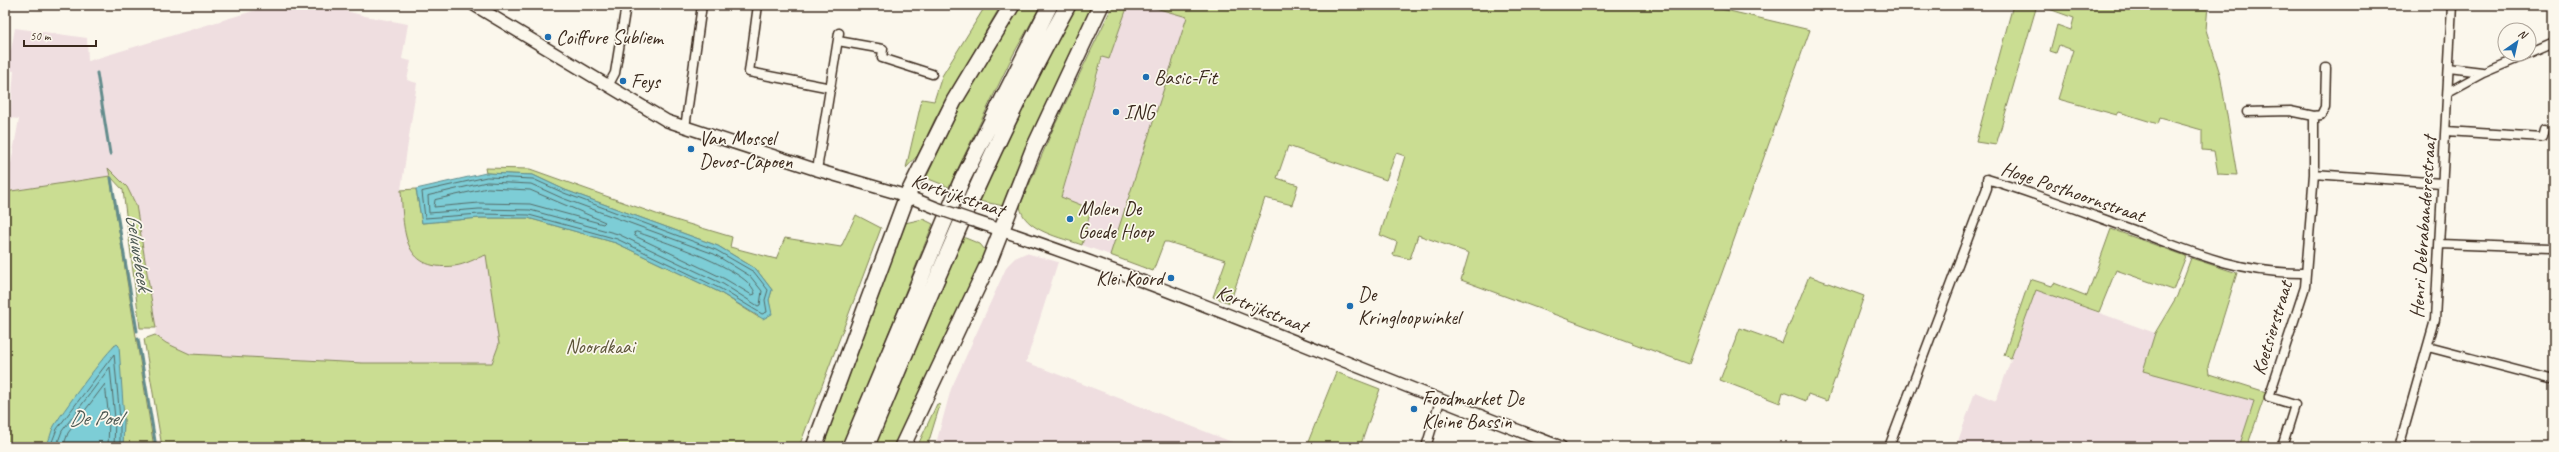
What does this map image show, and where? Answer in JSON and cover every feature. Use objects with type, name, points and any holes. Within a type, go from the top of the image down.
[{"type":"highway","points":[[814,447],[906,196],[954,101],[1012,5]]},
{"type":"highway","points":[[850,447],[962,182],[1050,5]]},
{"type":"highway","points":[[866,447],[977,185],[1009,116],[1068,5]]},
{"type":"highway","points":[[902,447],[1002,230],[1033,150],[1101,5]]},
{"type":"main road","name":"Kortrijkstraat","points":[[474,5],[667,121],[817,170],[906,196],[939,209],[1134,277],[1440,401],[1561,447]]},
{"type":"street","points":[[608,86],[615,73],[626,5]]},
{"type":"street","points":[[685,128],[702,5]]},
{"type":"street","points":[[758,5],[749,72],[831,88]]},
{"type":"street","name":"Henri Debrabanderestraat","points":[[2400,447],[2435,320],[2452,5]]},
{"type":"street","points":[[817,170],[838,37],[883,49],[882,58],[932,74]]},
{"type":"street","points":[[2537,50],[2554,43]]},
{"type":"street","points":[[2448,92],[2483,72],[2509,62]]},
{"type":"street","points":[[2247,112],[2290,111],[2314,116],[2321,115],[2325,107],[2326,68]]},
{"type":"street","points":[[2449,68],[2483,72]]},
{"type":"street","name":"Koetsierstraat","points":[[2282,447],[2295,405],[2269,397],[2305,287],[2314,174],[2314,116]]},
{"type":"street","points":[[2446,131],[2543,137],[2545,129]]},
{"type":"street","points":[[2314,174],[2442,183]]},
{"type":"street","name":"Hoge Posthoornstraat","points":[[1889,447],[1987,188],[1987,179],[2084,212],[2221,263],[2274,273],[2306,273]]},
{"type":"street","points":[[2440,244],[2550,248]]},
{"type":"street","points":[[2428,347],[2554,380]]},
{"type":"street","points":[[1426,447],[1440,401]]},
{"type":"shaded area","points":[[267,5],[324,5],[365,16],[408,24],[402,59],[411,61],[407,80],[417,83],[401,190],[404,230],[455,266],[486,255],[499,344],[492,363],[362,363],[190,354],[166,343],[155,335],[156,328],[136,205],[108,169],[110,176],[5,192],[5,163],[11,163],[19,119],[10,118],[14,71],[5,70],[5,49],[11,50],[15,28],[87,38],[88,61],[266,7]]},
{"type":"shaded area","points":[[1128,5],[1145,5],[1188,17],[1110,255],[1082,245],[1091,209],[1061,198],[1103,57],[1109,59]]},
{"type":"shaded area","points":[[1026,253],[1058,262],[1026,362],[1245,447],[935,447],[951,389],[1007,266],[1015,258]]},
{"type":"shaded area","points":[[2036,290],[2155,333],[2143,371],[2254,401],[2239,447],[1956,447],[1975,392],[1996,401]]},
{"type":"green space","points":[[986,5],[1001,5],[935,119],[918,155],[906,168],[922,99],[934,101],[942,76]]},
{"type":"green space","points":[[1016,5],[1041,5],[1013,55],[949,187],[926,178],[968,89]]},
{"type":"green space","points":[[1076,5],[1097,5],[1004,206],[979,201],[1001,151]]},
{"type":"green space","points":[[1113,5],[1128,5],[1109,59],[1102,57],[1061,197],[1091,209],[1082,245],[1045,232],[1028,222],[1023,215],[1020,206],[1053,129]]},
{"type":"green space","points":[[1145,5],[1704,5],[1810,30],[1689,364],[1461,280],[1469,253],[1418,235],[1410,259],[1393,255],[1397,242],[1380,235],[1405,156],[1396,153],[1386,180],[1288,146],[1277,178],[1298,185],[1292,205],[1265,198],[1230,303],[1213,297],[1226,260],[1168,242],[1164,242],[1153,271],[1110,255],[1187,17]]},
{"type":"green space","points":[[2013,5],[2037,5],[1996,145],[1976,142]]},
{"type":"green space","points":[[2038,5],[2208,5],[2206,30],[2220,74],[2237,175],[2218,174],[2214,151],[2202,150],[2202,130],[2160,118],[2158,124],[2119,112],[2117,115],[2058,99],[2073,50],[2059,45],[2056,53],[2050,51],[2057,25],[2071,30],[2074,18]]},
{"type":"green space","points":[[108,168],[127,187],[136,205],[156,328],[140,328],[123,190],[110,176]]},
{"type":"green space","name":"Noordkaai","points":[[485,168],[530,169],[662,216],[732,237],[730,247],[776,259],[785,238],[841,247],[856,215],[881,228],[799,447],[162,447],[144,339],[155,335],[166,343],[190,354],[362,363],[492,363],[499,344],[486,255],[454,266],[437,266],[424,262],[415,255],[409,245],[405,233],[401,190],[416,189],[422,223],[480,218],[528,218],[616,243],[719,292],[758,317],[770,307],[769,300],[772,290],[756,269],[718,246],[565,190],[533,175],[486,173]]},
{"type":"green space","points":[[110,176],[154,447],[123,447],[124,419],[115,345],[53,428],[50,440],[45,447],[5,447],[5,297],[9,295],[5,286],[5,192]]},
{"type":"green space","points":[[923,219],[933,224],[842,447],[821,447],[905,223]]},
{"type":"green space","points":[[2111,229],[2186,256],[2173,290],[2116,270],[2099,312],[2036,290],[2011,358],[2004,355],[2030,279],[2052,286],[2054,283],[2087,296]]},
{"type":"green space","points":[[963,237],[980,244],[986,251],[896,447],[873,447]]},
{"type":"green space","points":[[2191,258],[2237,273],[2208,366],[2209,374],[2266,392],[2247,447],[2239,447],[2254,401],[2143,371],[2155,333],[2177,296]]},
{"type":"green space","points":[[1809,276],[1864,296],[1827,401],[1808,394],[1806,401],[1783,392],[1780,403],[1720,380],[1740,328],[1782,343]]},
{"type":"green space","points":[[1336,372],[1380,389],[1360,447],[1306,447]]},
{"type":"green space","points":[[937,404],[940,405],[927,447],[917,447]]},
{"type":"water","points":[[486,173],[533,175],[565,190],[718,246],[756,269],[772,290],[769,300],[772,314],[763,319],[719,292],[616,243],[528,218],[480,218],[422,223],[416,189]]},
{"type":"water","name":"De Poel","points":[[117,344],[119,346],[124,419],[123,447],[45,447],[53,428],[64,411],[94,370]]},
{"type":"waterway","name":"Geluwebeek","points":[[97,73],[110,154]]},
{"type":"waterway","name":"Geluwebeek","points":[[111,178],[137,331]]},
{"type":"waterway","name":"Geluwebeek","points":[[138,339],[156,447]]},
{"type":"place","name":"Coiffure Subliem","points":[[548,37]]},
{"type":"place","name":"Basic-Fit","points":[[1146,77]]},
{"type":"place","name":"Feys","points":[[623,81]]},
{"type":"place","name":"ING","points":[[1116,112]]},
{"type":"place","name":"Van Mossel Devos-Capoen","points":[[691,149]]},
{"type":"place","name":"Molen De Goede Hoop","points":[[1070,219]]},
{"type":"place","name":"Klei Koord","points":[[1171,278]]},
{"type":"place","name":"De Kringloopwinkel","points":[[1350,306]]},
{"type":"place","name":"Foodmarket De Kleine Bassin","points":[[1414,409]]}]
